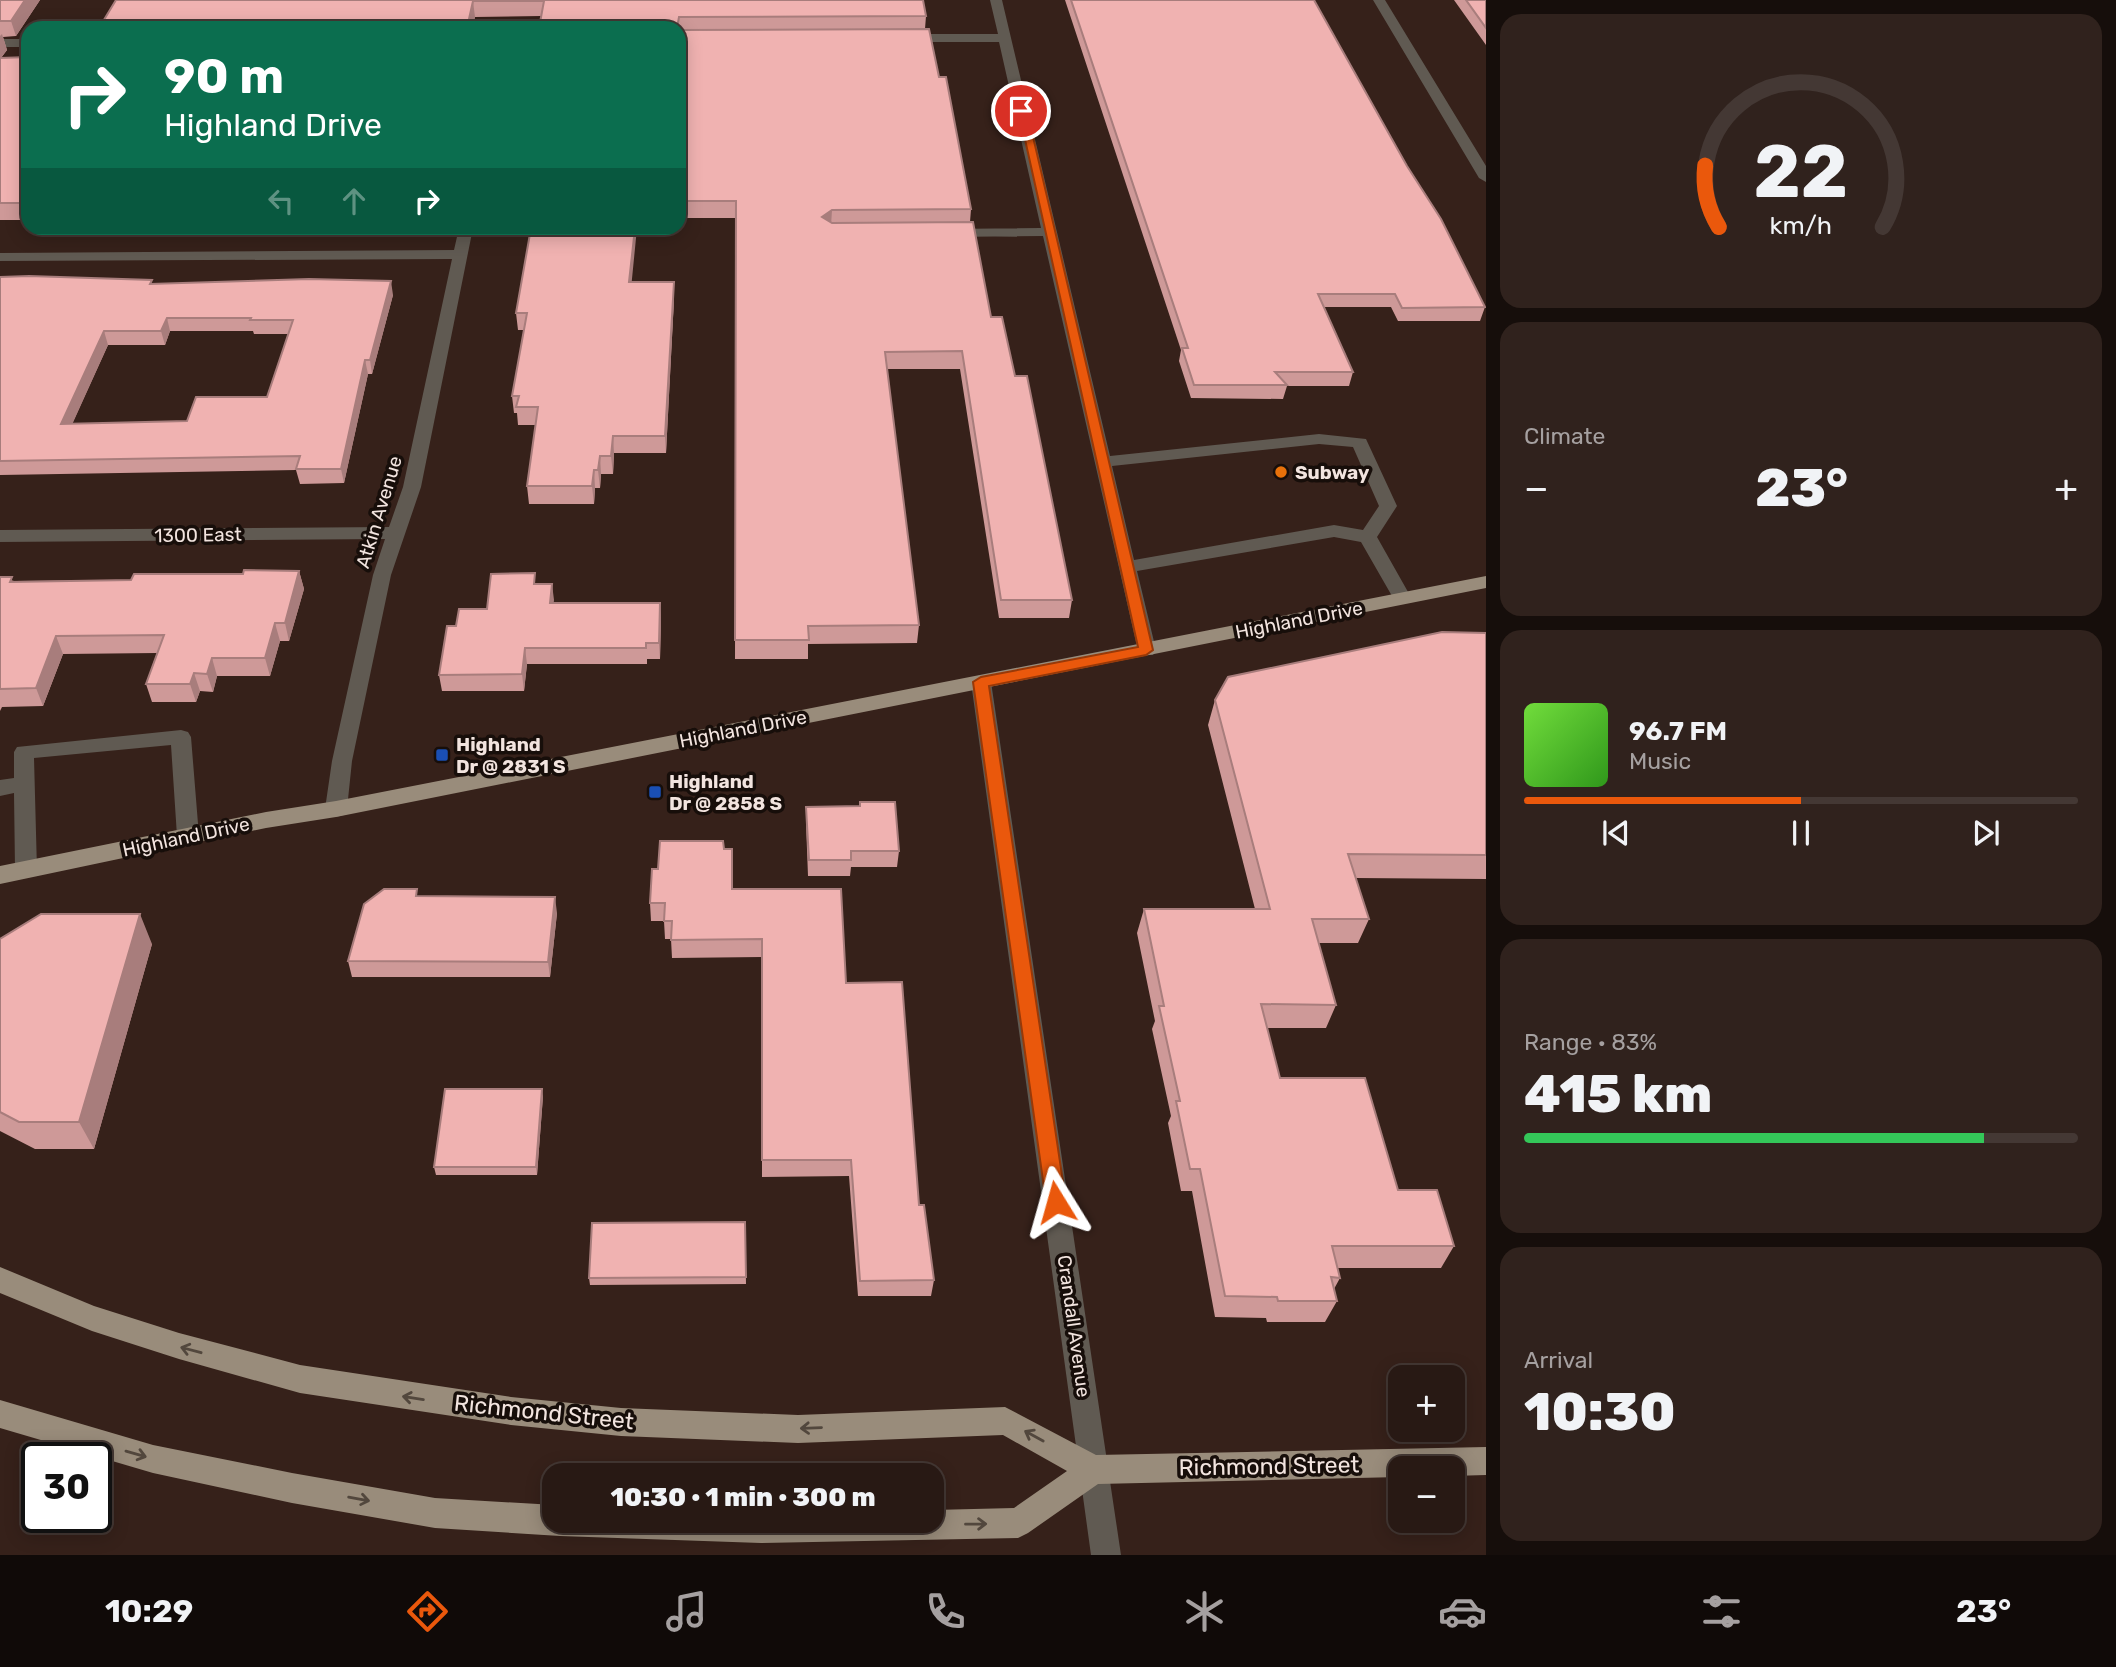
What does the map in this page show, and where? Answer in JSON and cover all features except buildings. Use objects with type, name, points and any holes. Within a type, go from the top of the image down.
[{"type":"main road","name":"Highland Drive","points":[[0,875],[1486,582]]},
{"type":"main road","name":"Richmond Street","points":[[0,1280],[92,1318],[179,1346],[300,1379],[415,1398],[621,1422],[798,1429],[1005,1421],[1094,1469],[1486,1461]]},
{"type":"main road","points":[[0,1414],[153,1459],[292,1488],[435,1513],[542,1519]]},
{"type":"main road","points":[[944,1524],[1018,1523],[1094,1469]]},
{"type":"street","points":[[996,0],[1146,650]]},
{"type":"street","points":[[1379,0],[1486,178]]},
{"type":"street","points":[[886,38],[1005,38]]},
{"type":"street","points":[[0,43],[21,43]]},
{"type":"street","points":[[925,233],[1049,232]]},
{"type":"street","name":"Atkin Avenue","points":[[336,809],[342,761],[379,588],[412,486],[464,235]]},
{"type":"street","points":[[0,257],[460,254]]},
{"type":"street","points":[[1102,463],[1320,439],[1360,443],[1388,506],[1368,537]]},
{"type":"street","points":[[1127,567],[1334,531],[1368,537]]},
{"type":"street","name":"1300 East","points":[[0,536],[396,533]]},
{"type":"street","points":[[1368,537],[1403,599]]},
{"type":"street","name":"Crandall Avenue","points":[[981,682],[1106,1555]]},
{"type":"street","points":[[26,870],[24,752],[181,737],[188,836]]},
{"type":"street","points":[[0,788],[24,784]]},
{"type":"place","name":"Subway","points":[[1281,472]]},
{"type":"place","name":"Highland Dr @ 2831 S","points":[[442,755]]},
{"type":"place","name":"Highland Dr @ 2858 S","points":[[655,792]]},
{"type":"route","points":[[1021,111],[1146,650],[981,682],[1056,1202]]}]
